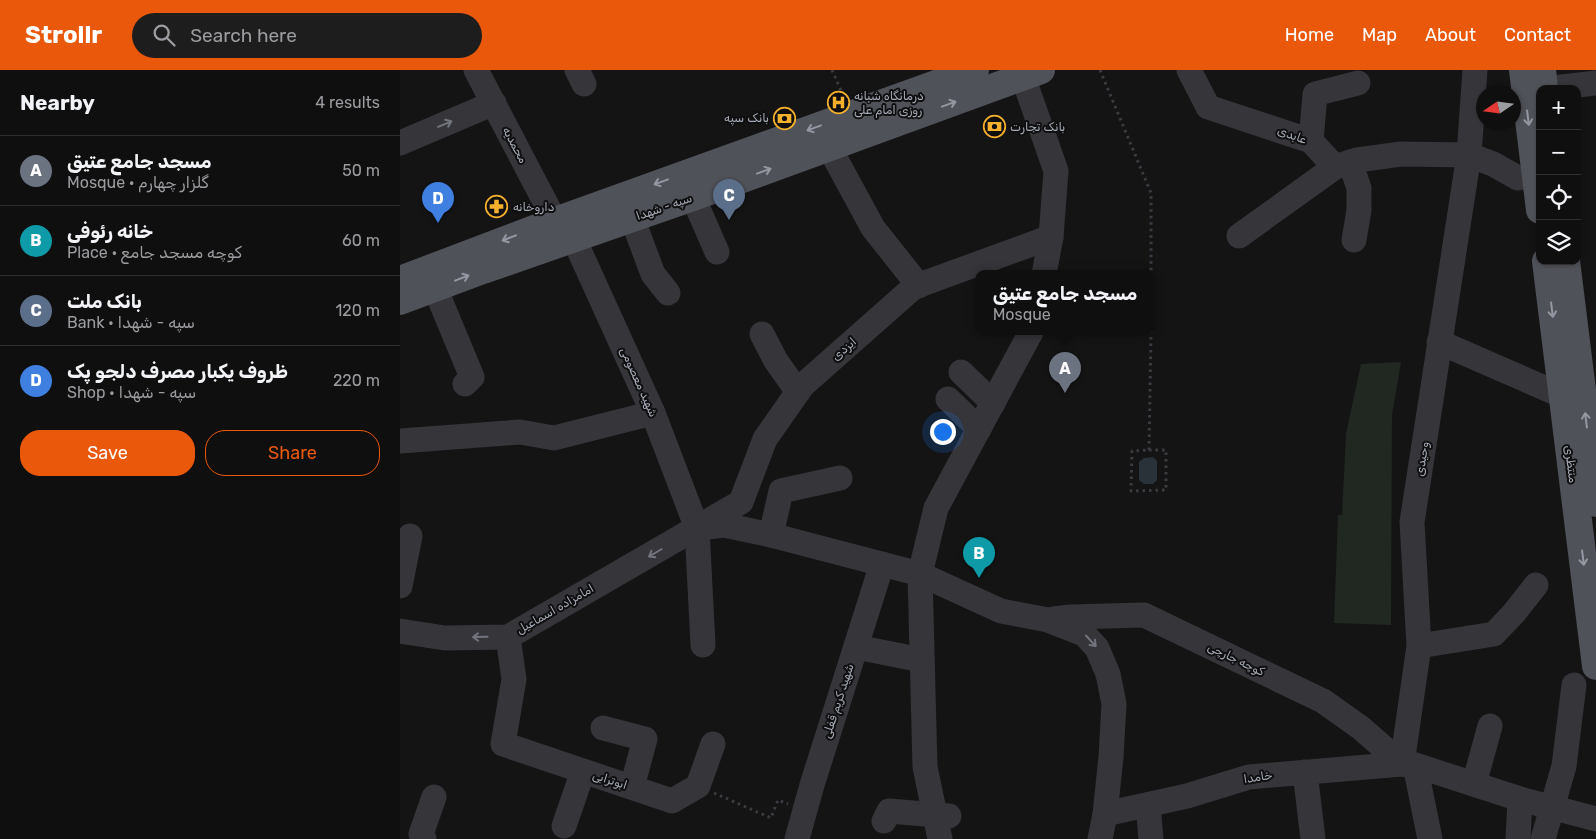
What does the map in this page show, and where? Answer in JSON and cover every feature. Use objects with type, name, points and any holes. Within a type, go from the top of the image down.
[{"type":"main road","name":"سپه - شهدا","points":[[400,280],[555,220],[975,70]]},
{"type":"main road","points":[[1522,70],[1536,179]]},
{"type":"main road","points":[[1542,70],[1544,85]]},
{"type":"main road","name":"سپه - شهدا","points":[[400,301],[693,197],[1032,73]]},
{"type":"main road","name":"منتظری","points":[[1546,265],[1562,396],[1587,523],[1596,666]]},
{"type":"main road","name":"منتظری","points":[[1567,265],[1585,322],[1596,503]]},
{"type":"street","name":"عابدی","points":[[1190,70],[1208,107],[1311,141],[1343,164]]},
{"type":"street","name":"وحیدی","points":[[1430,839],[1408,764],[1419,646],[1412,522],[1469,155],[1475,70]]},
{"type":"street","name":"محمدیه","points":[[482,72],[494,103],[555,220]]},
{"type":"street","points":[[1032,73],[1056,171],[1051,236],[1045,270]]},
{"type":"street","points":[[1311,141],[1315,94],[1358,83]]},
{"type":"street","points":[[1579,85],[1596,83]]},
{"type":"street","points":[[400,143],[494,103]]},
{"type":"street","points":[[829,147],[873,228],[919,286]]},
{"type":"street","points":[[1239,236],[1343,164],[1401,154],[1469,155],[1493,164],[1518,178]]},
{"type":"street","points":[[1343,164],[1358,188],[1359,210],[1354,240]]},
{"type":"street","points":[[693,197],[717,252]]},
{"type":"street","points":[[632,218],[653,274],[668,293]]},
{"type":"street","name":"ایزدی","points":[[697,528],[741,502],[765,439],[802,386],[914,288],[1051,236]]},
{"type":"street","name":"شهید معصومی","points":[[574,239],[653,413],[697,528],[702,645]]},
{"type":"street","points":[[435,288],[472,377],[465,384]]},
{"type":"street","points":[[762,334],[776,361],[798,392]]},
{"type":"street","points":[[940,839],[942,815],[925,767],[920,574],[936,508],[1029,335]]},
{"type":"street","points":[[1439,342],[1562,396]]},
{"type":"street","points":[[961,372],[993,403]]},
{"type":"street","points":[[948,399],[979,429]]},
{"type":"street","points":[[400,441],[520,432],[554,438],[653,413]]},
{"type":"street","points":[[770,535],[781,491],[840,478]]},
{"type":"street","points":[[697,528],[724,525],[920,574],[1001,611],[1048,620],[1084,634],[1097,648],[1108,674],[1114,704],[1105,814],[1100,839]]},
{"type":"street","name":"امامزاده اسماعیل","points":[[400,631],[445,638],[508,636],[697,528]]},
{"type":"street","points":[[400,586],[410,536]]},
{"type":"street","name":"شهید کریم قفلی","points":[[797,839],[882,564]]},
{"type":"street","points":[[1419,646],[1494,634],[1514,613],[1536,585]]},
{"type":"street","name":"کوچه جارچی","points":[[1048,620],[1070,617],[1144,615],[1323,700],[1408,764]]},
{"type":"street","name":"ابوترابی","points":[[508,636],[514,679],[503,744],[672,801],[698,786]]},
{"type":"street","points":[[856,647],[922,660]]},
{"type":"street","points":[[1543,839],[1554,807],[1564,766],[1574,685]]},
{"type":"street","points":[[1474,784],[1490,726]]},
{"type":"street","points":[[603,728],[645,739],[632,787]]},
{"type":"street","points":[[698,786],[713,744]]},
{"type":"street","points":[[1408,764],[1520,800],[1596,819]]},
{"type":"street","name":"خامدا","points":[[1105,814],[1187,796],[1249,777],[1408,764]]},
{"type":"street","points":[[564,826],[583,771]]},
{"type":"street","points":[[1306,772],[1313,839]]},
{"type":"street","points":[[424,839],[421,834],[434,797]]},
{"type":"street","points":[[1518,839],[1520,800]]},
{"type":"street","points":[[1148,805],[1152,839]]},
{"type":"street","points":[[884,821],[890,811],[942,815]]},
{"type":"path","points":[[832,70],[852,114]]},
{"type":"path","points":[[1100,70],[1151,193],[1151,270]]},
{"type":"path","points":[[1149,450],[1151,335]]},
{"type":"path","points":[[1149,450],[1166,450],[1166,490],[1131,491],[1132,451],[1149,450]]},
{"type":"path","points":[[698,786],[771,818],[778,800],[805,810]]},
{"type":"shaded area","points":[[1401,362],[1392,415],[1391,625],[1334,623],[1338,515],[1342,515],[1346,434],[1361,364]]},
{"type":"shaded area","points":[[1153,457],[1157,461],[1157,480],[1153,484],[1144,484],[1139,480],[1139,462],[1144,458]]},
{"type":"place","name":"درمانگاه شبانه روزی امام علی","points":[[838,103]]},
{"type":"place","name":"بانک سپه","points":[[785,118]]},
{"type":"place","name":"بانک تجارت","points":[[994,127]]},
{"type":"place","name":"داروخانه","points":[[497,207]]},
{"type":"place","name":"بانک ملت","points":[[729,220]]},
{"type":"place","name":"ظروف یکبار مصرف دلجو پک","points":[[438,223]]},
{"type":"place","name":"مسجد جامع عتیق","points":[[1065,393]]},
{"type":"place","name":"خانه رئوفی","points":[[979,578]]}]
